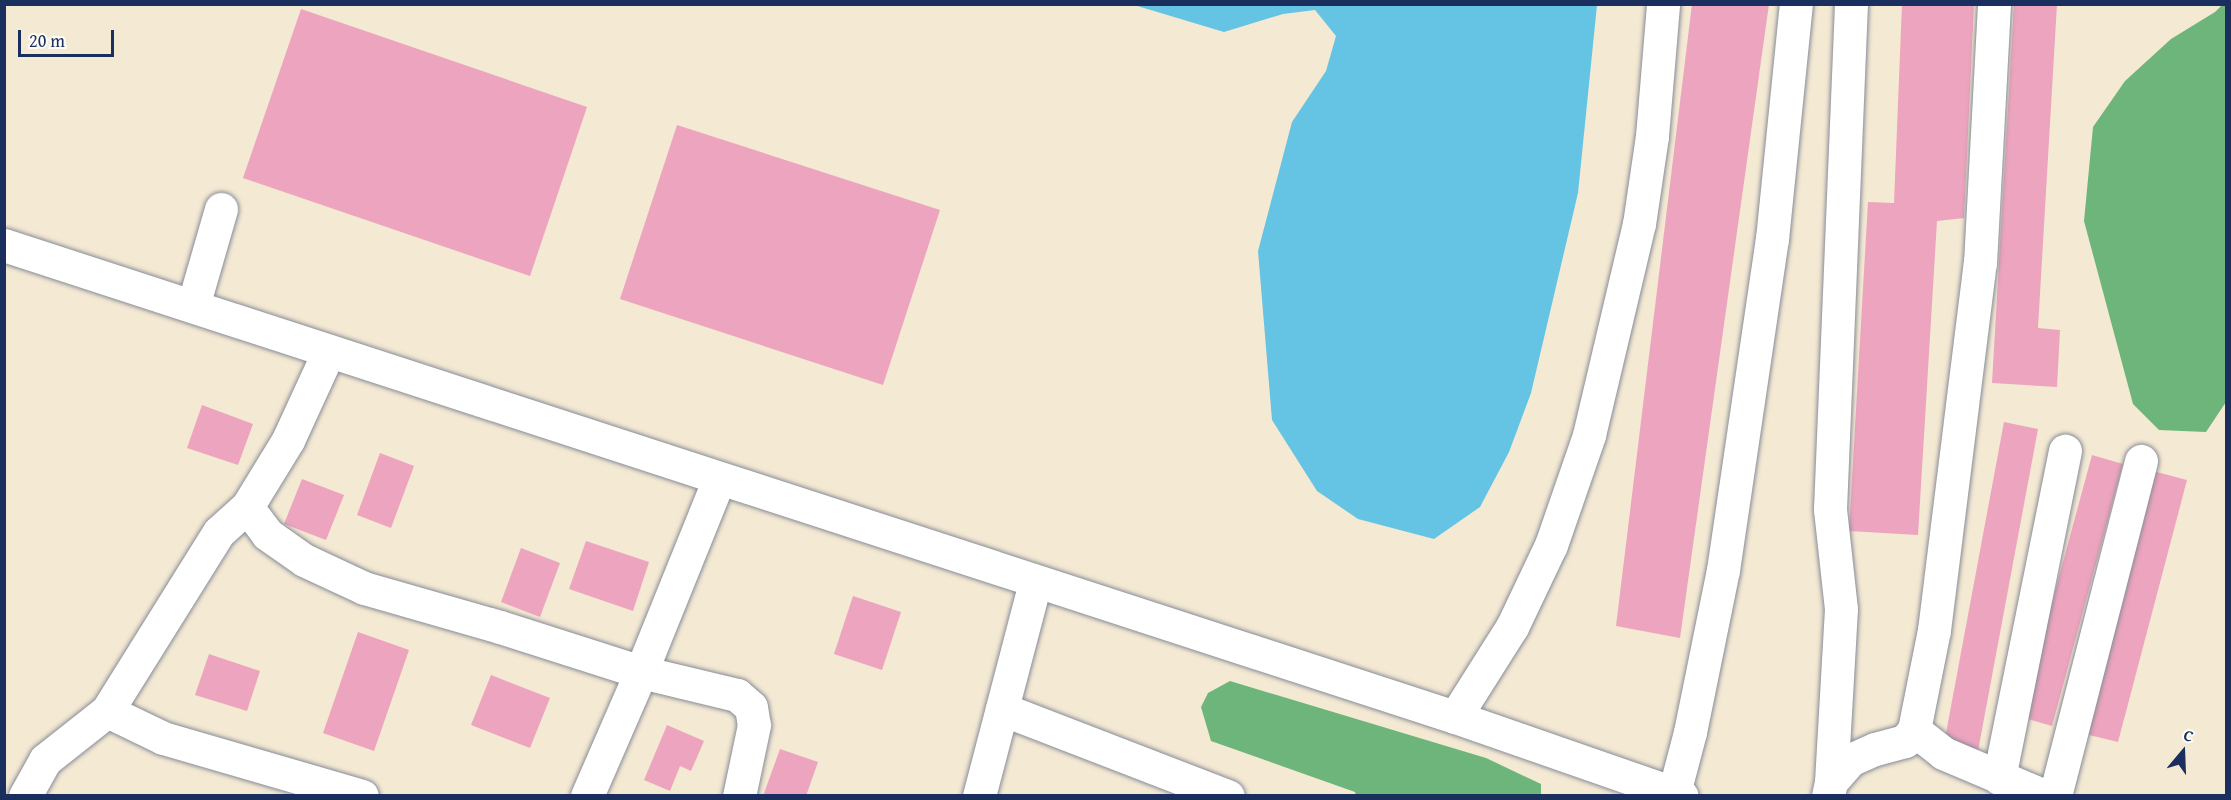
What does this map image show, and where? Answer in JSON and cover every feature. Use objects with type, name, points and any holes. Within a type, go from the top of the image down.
[{"type":"street","points":[[1455,717],[1512,627],[1551,545],[1589,435],[1639,224],[1652,136],[1663,4]]},
{"type":"street","points":[[4,245],[1455,717],[1678,794],[1723,570],[1772,239],[1796,4]]},
{"type":"street","points":[[1830,789],[1841,609],[1830,509],[1851,4]]},
{"type":"street","points":[[1830,789],[1850,760],[1875,749],[1905,741],[1914,730],[1934,630],[1980,262],[1994,4]]},
{"type":"street","points":[[193,306],[221,209]]},
{"type":"street","points":[[26,795],[45,760],[107,711],[219,532],[247,507],[288,440],[329,351]]},
{"type":"street","points":[[1999,778],[2065,451]]},
{"type":"street","points":[[2055,795],[2141,461]]},
{"type":"street","points":[[587,795],[719,478]]},
{"type":"street","points":[[247,507],[267,534],[285,547],[304,560],[364,588],[500,627],[640,672],[736,695],[751,707],[754,725],[740,795]]},
{"type":"street","points":[[979,795],[1035,582]]},
{"type":"street","points":[[1002,709],[1228,795]]},
{"type":"street","points":[[107,711],[163,738],[362,795]]},
{"type":"street","points":[[1914,730],[1943,753],[2045,795]]},
{"type":"green space","points":[[2222,5],[2226,5],[2226,402],[2206,432],[2159,430],[2133,404],[2084,221],[2093,127],[2125,81],[2171,39],[2215,12]]},
{"type":"green space","points":[[1230,681],[1486,758],[1541,784],[1541,795],[1356,795],[1355,792],[1211,741],[1201,707],[1208,693]]},
{"type":"water","points":[[1134,5],[1597,5],[1578,193],[1531,393],[1509,452],[1480,507],[1434,539],[1358,519],[1317,491],[1272,420],[1258,251],[1292,122],[1326,71],[1336,36],[1315,10],[1283,14],[1224,32]]},
{"type":"building","points":[[1692,4],[1769,4],[1680,638],[1616,626]]},
{"type":"building","points":[[1902,4],[1974,4],[1964,218],[1937,221],[1918,535],[1849,531],[1868,202],[1894,203]]},
{"type":"building","points":[[2014,4],[2057,4],[2038,328],[2060,330],[2057,387],[1992,383]]},
{"type":"building","points":[[301,9],[587,107],[530,276],[243,178]]},
{"type":"building","points":[[677,125],[940,210],[883,385],[620,299]]},
{"type":"building","points":[[202,405],[253,424],[238,465],[187,448]]},
{"type":"building","points":[[2004,422],[2038,429],[1978,751],[1944,744]]},
{"type":"building","points":[[380,453],[414,466],[391,528],[357,515]]},
{"type":"building","points":[[2092,455],[2123,464],[2052,726],[2021,717]]},
{"type":"building","points":[[2153,471],[2187,480],[2118,742],[2085,734]]},
{"type":"building","points":[[302,479],[344,495],[326,540],[284,524]]},
{"type":"building","points":[[586,541],[649,562],[633,611],[569,589]]},
{"type":"building","points":[[521,548],[560,563],[540,617],[501,602]]},
{"type":"building","points":[[853,596],[901,612],[882,670],[834,654]]},
{"type":"building","points":[[358,632],[409,650],[374,751],[323,733]]},
{"type":"building","points":[[209,654],[260,671],[247,711],[195,695]]},
{"type":"building","points":[[491,675],[550,698],[530,748],[471,725]]},
{"type":"building","points":[[667,725],[704,741],[691,771],[680,766],[670,791],[644,780]]},
{"type":"building","points":[[780,749],[818,762],[806,796],[763,796]]}]
